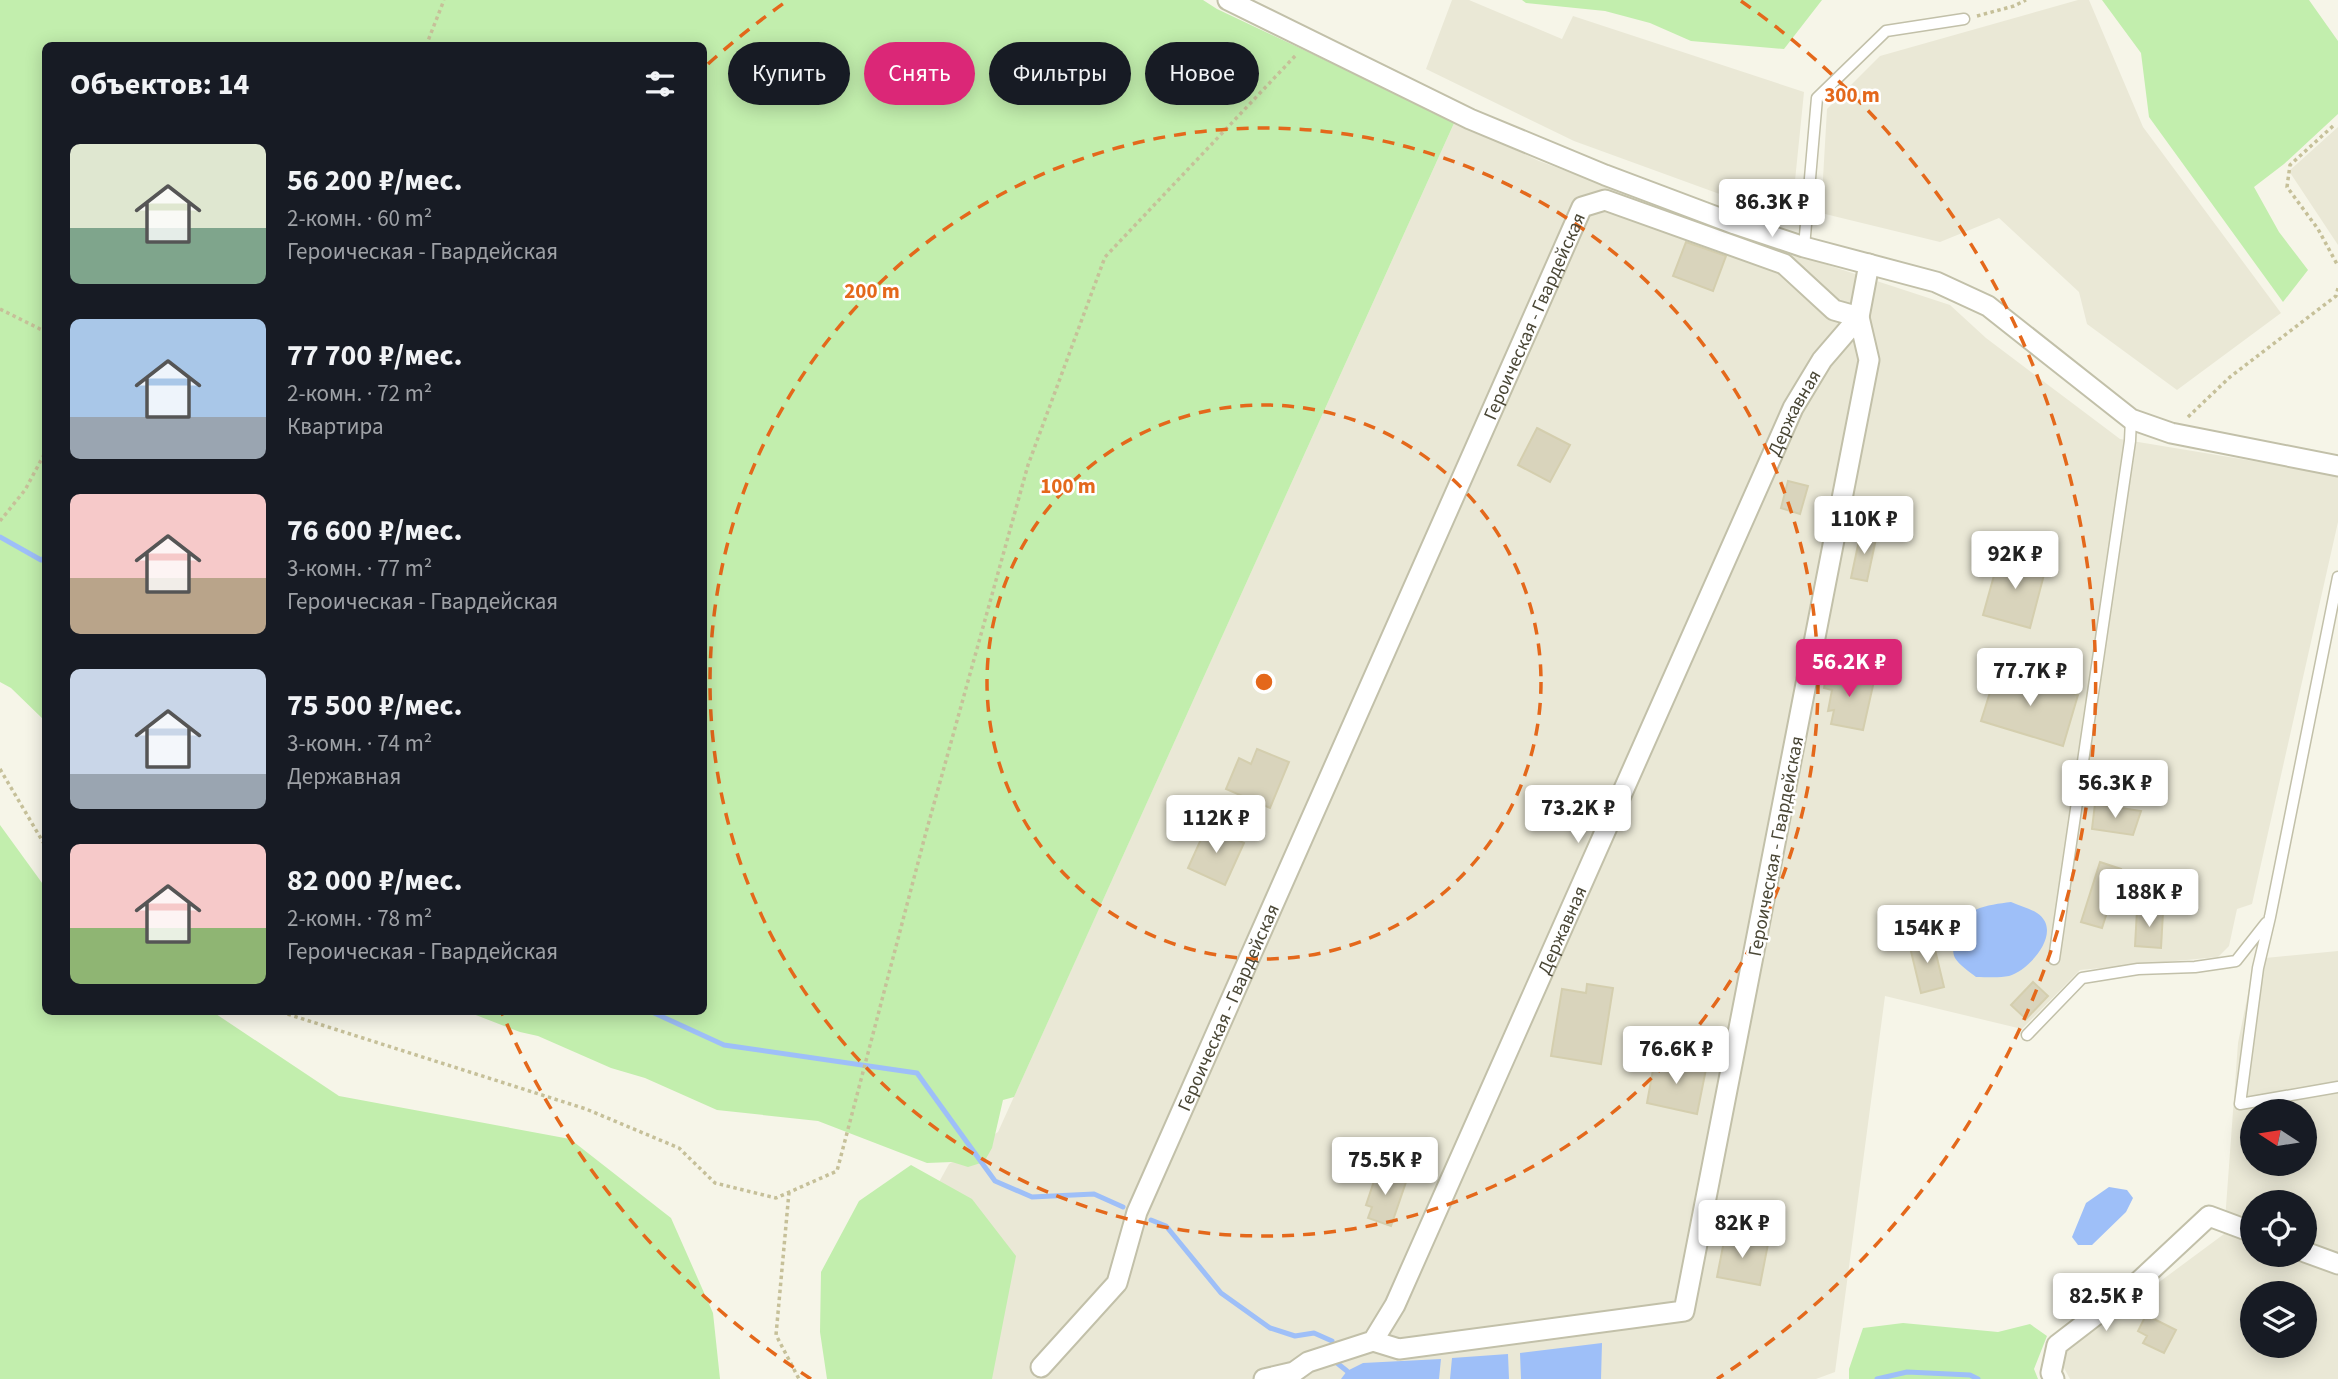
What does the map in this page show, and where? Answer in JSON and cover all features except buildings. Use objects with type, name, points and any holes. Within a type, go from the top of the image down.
[{"type":"street","points":[[1228,0],[1470,119],[1605,175],[1804,247],[1936,282],[1988,306],[2131,419],[2171,433],[2338,466]]},
{"type":"street","name":"Героическая - Гвардейская","points":[[1041,1367],[1117,1283],[1137,1212],[1582,207],[1605,200],[1784,264],[1834,310],[1859,317],[1869,360],[1684,1311],[1399,1349],[1373,1341]]},
{"type":"street","points":[[1859,317],[1869,264]]},
{"type":"street","name":"Державная","points":[[1373,1341],[1395,1305],[1793,408],[1822,360],[1859,317]]},
{"type":"street","points":[[2054,1379],[2051,1373],[2057,1345],[2135,1285],[2209,1216],[2240,1228]]},
{"type":"street","points":[[2317,1256],[2338,1264]]},
{"type":"street","points":[[1264,1379],[1298,1376],[1308,1362],[1373,1341]]},
{"type":"lane","points":[[1804,247],[1818,98],[1886,31],[1965,19]]},
{"type":"lane","points":[[2054,959],[2130,441],[2131,419]]},
{"type":"lane","points":[[2338,577],[2258,968],[2239,1104],[2338,1087]]},
{"type":"lane","points":[[2027,1035],[2082,978],[2138,969],[2195,967],[2236,961],[2270,917]]},
{"type":"path","points":[[428,42],[444,0]]},
{"type":"path","points":[[1965,19],[2014,6],[2026,0]]},
{"type":"path","points":[[290,1015],[586,1110],[679,1148],[716,1183],[776,1198],[837,1171],[925,836],[1028,465],[1105,257],[1310,40]]},
{"type":"path","points":[[2333,126],[2290,165],[2287,187],[2318,229],[2338,266]]},
{"type":"path","points":[[2171,433],[2230,377],[2336,296],[2338,288]]},
{"type":"path","points":[[0,309],[42,330]]},
{"type":"path","points":[[0,521],[24,490],[42,458]]},
{"type":"path","points":[[0,769],[42,840]]},
{"type":"path","points":[[789,1192],[776,1335],[799,1379]]},
{"type":"shaded area","points":[[1452,0],[1469,0],[1562,39],[1573,16],[1804,92],[1791,220],[1574,141],[1426,69]]},
{"type":"shaded area","points":[[2078,0],[2089,0],[2143,127],[2281,313],[2177,390],[2087,324],[2079,292],[1999,218],[1940,242],[1821,213],[1827,109],[1880,56]]},
{"type":"shaded area","points":[[1455,121],[1539,161],[1782,250],[1950,305],[1986,338],[2120,439],[2338,475],[2338,522],[2252,904],[2237,909],[2229,946],[2218,957],[2080,970],[2022,1029],[1885,996],[1835,1372],[1816,1379],[841,1379],[834,1372],[949,1164],[998,1132]]},
{"type":"shaded area","points":[[2338,127],[2338,245],[2289,171]]},
{"type":"shaded area","points":[[2338,951],[2338,1379],[2070,1379],[2058,1357],[2224,1234],[2238,1043],[2255,959]]},
{"type":"green space","points":[[0,0],[1203,0],[1455,121],[1014,1097],[1003,1100],[992,1148],[984,1162],[968,1167],[952,1162],[927,1163],[818,1121],[717,1110],[645,1078],[611,1068],[538,1036],[476,1015],[707,1015],[707,42],[42,42],[42,718],[11,688],[0,682]]},
{"type":"green space","points":[[1522,0],[1822,0],[1784,49],[1691,41],[1650,23],[1605,11],[1526,3]]},
{"type":"green space","points":[[2102,0],[2309,0],[2338,41],[2338,114],[2284,164],[2254,187],[2279,232],[2308,270],[2283,302],[2149,117],[2141,53]]},
{"type":"green space","points":[[0,825],[42,883],[42,1015],[218,1015],[339,1096],[570,1139],[671,1218],[713,1313],[720,1379],[0,1379]]},
{"type":"green space","points":[[911,1165],[972,1199],[1016,1256],[992,1379],[827,1379],[820,1332],[821,1272],[859,1201]]},
{"type":"green space","points":[[1903,1323],[1998,1332],[2030,1324],[2047,1336],[2034,1369],[2038,1379],[1849,1379],[1849,1369],[1863,1328]]},
{"type":"water","points":[[2011,902],[2037,913],[2044,921],[2046,939],[2034,958],[2017,972],[2009,976],[1976,977],[1954,956],[1953,942],[1957,927],[1962,919],[1976,910]]},
{"type":"water","points":[[2109,1187],[2127,1190],[2133,1198],[2126,1212],[2092,1245],[2078,1245],[2072,1237],[2086,1203]]},
{"type":"water","points":[[1602,1343],[1601,1379],[1521,1379],[1520,1353]]},
{"type":"water","points":[[1508,1354],[1509,1379],[1450,1379],[1452,1358]]},
{"type":"water","points":[[1441,1359],[1439,1379],[1341,1379],[1347,1371],[1363,1363]]},
{"type":"waterway","points":[[0,537],[42,559]]},
{"type":"waterway","points":[[659,1015],[724,1045],[917,1073],[995,1181],[1032,1197],[1094,1194],[1123,1207]]},
{"type":"waterway","points":[[1151,1220],[1166,1226],[1221,1293],[1270,1328],[1295,1336],[1314,1333],[1332,1341]]},
{"type":"waterway","points":[[1337,1363],[1347,1371]]},
{"type":"waterway","points":[[1877,1379],[1907,1372],[1970,1375],[1978,1379]]}]
